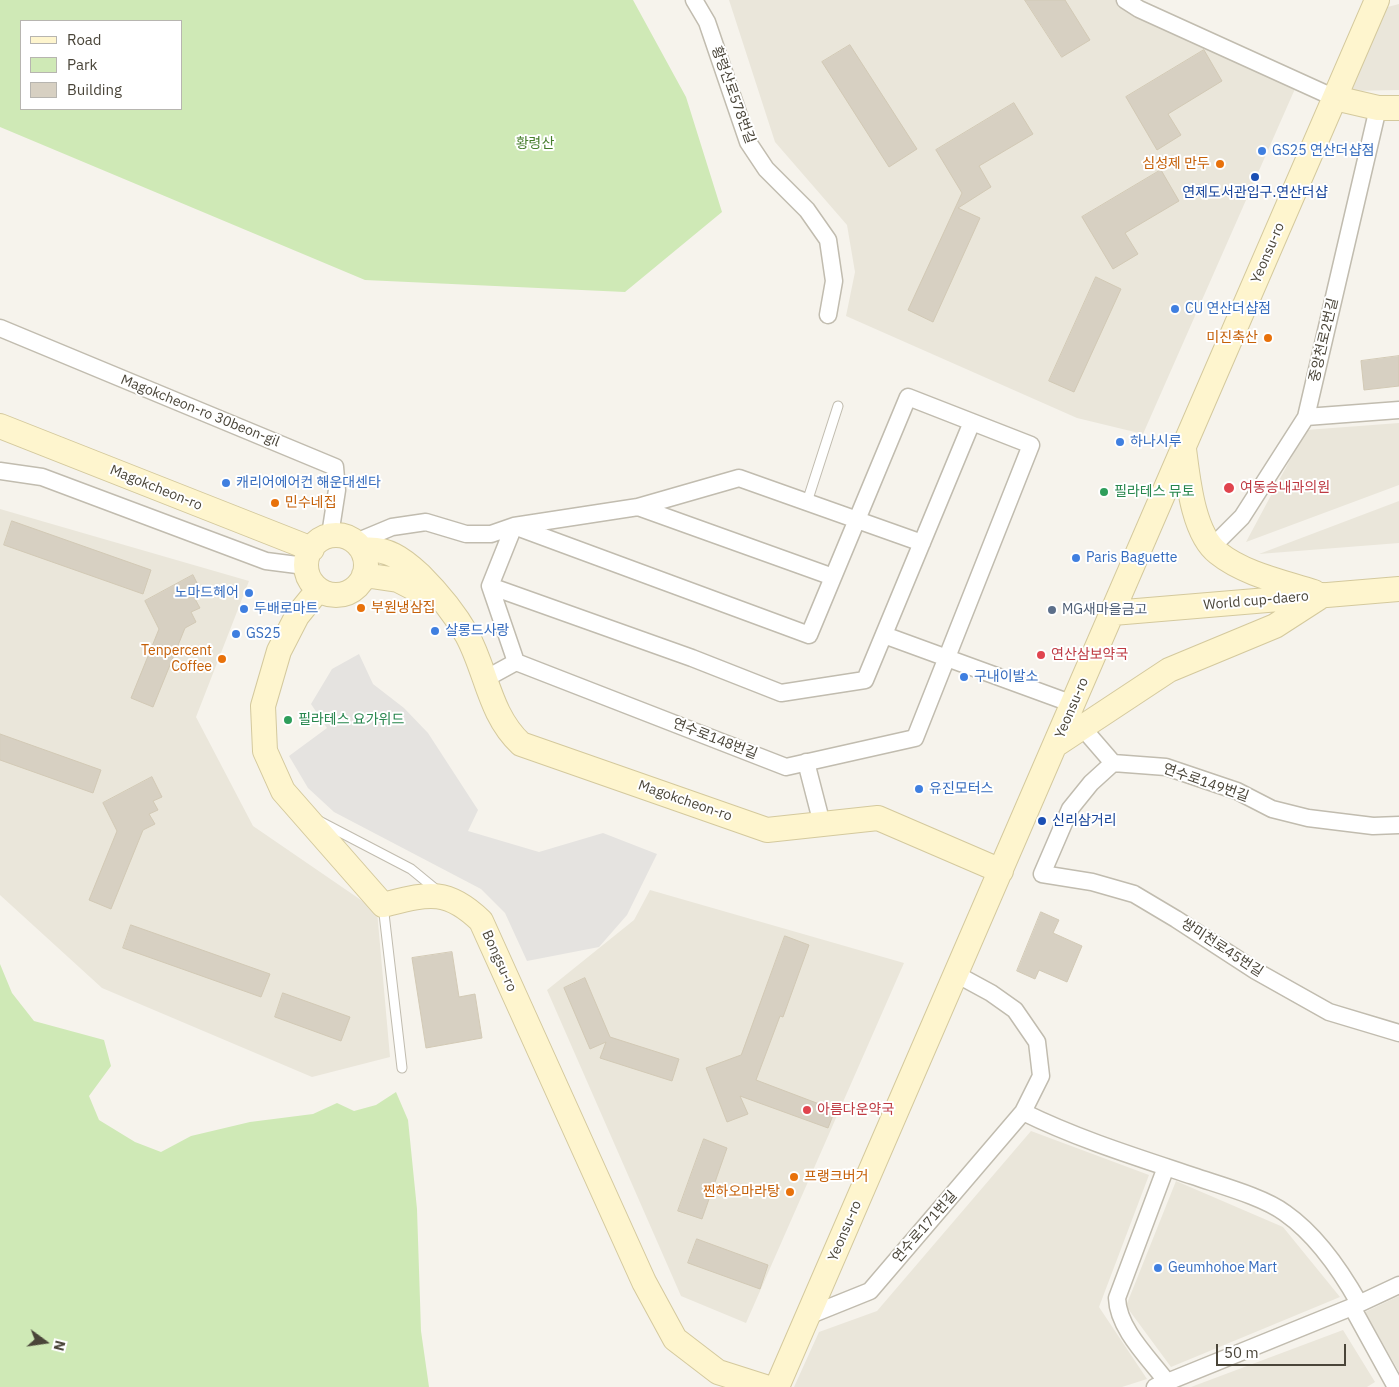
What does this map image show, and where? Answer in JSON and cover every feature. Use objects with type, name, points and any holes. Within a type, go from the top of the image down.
[{"type":"street","name":"황령산로578번길","points":[[694,0],[708,22],[748,142],[766,170],[807,210],[828,240],[834,281],[828,315]]},
{"type":"street","points":[[1125,0],[1156,17],[1336,98],[1389,108]]},
{"type":"street","name":"Yeonsu-ro","points":[[778,1387],[1377,0]]},
{"type":"street","name":"중앙천로2번길","points":[[1213,546],[1242,517],[1306,417],[1389,108]]},
{"type":"street","name":"Magokcheon-ro 30beon-gil","points":[[0,328],[336,467],[337,490],[316,550]]},
{"type":"street","name":"연수로148번길","points":[[514,526],[809,635],[908,397],[1031,445],[915,738],[786,767],[516,662]]},
{"type":"street","points":[[1306,417],[1399,410]]},
{"type":"street","points":[[490,586],[692,658],[781,693],[865,680],[972,422]]},
{"type":"street","name":"Magokcheon-ro","points":[[0,426],[316,550],[344,536],[359,546],[392,554],[406,562],[436,590],[467,636],[500,720],[510,733],[528,746],[767,830],[878,818],[1001,871]]},
{"type":"street","points":[[1184,449],[1190,495],[1201,529],[1217,552],[1242,566],[1323,595]]},
{"type":"street","points":[[0,471],[42,477],[266,560],[316,550],[309,580],[318,590],[331,596],[345,594],[357,587],[364,575],[366,563],[359,546],[392,527],[426,522],[466,534],[491,534],[514,526],[638,507],[739,478],[922,543]]},
{"type":"street","points":[[638,507],[833,578]]},
{"type":"street","points":[[485,679],[516,662],[490,586],[514,526]]},
{"type":"street","name":"Magokcheon-ro","points":[[364,575],[398,580],[447,606]]},
{"type":"street","name":"World cup-daero","points":[[1112,613],[1399,589]]},
{"type":"street","points":[[318,590],[297,616],[279,651],[263,706],[265,751],[283,791],[384,904],[418,896],[443,895]]},
{"type":"street","points":[[1056,745],[1081,726],[1132,696],[1169,670],[1274,626],[1323,595]]},
{"type":"street","points":[[884,635],[1073,704]]},
{"type":"street","points":[[1081,726],[1113,763]]},
{"type":"street","points":[[806,762],[822,824]]},
{"type":"street","name":"연수로149번길","points":[[1113,763],[1166,767],[1237,791],[1272,808],[1308,818],[1373,826],[1399,825]]},
{"type":"street","name":"쌍미천로45번길","points":[[1113,763],[1091,782],[1070,810],[1042,874],[1092,882],[1134,894],[1256,971],[1329,1012],[1399,1032]]},
{"type":"street","name":"Bongsu-ro","points":[[443,895],[472,912],[481,921],[644,1282],[675,1339],[718,1372],[765,1387]]},
{"type":"street","name":"연수로171번길","points":[[808,1316],[870,1291],[1023,1112],[1041,1076],[1037,1042],[1015,1010],[991,993],[956,974]]},
{"type":"street","points":[[1023,1112],[1056,1128],[1241,1192],[1284,1212],[1311,1238],[1348,1282],[1356,1305],[1397,1387]]},
{"type":"street","points":[[1166,1167],[1117,1298],[1117,1311],[1161,1385],[1356,1305],[1399,1285]]},
{"type":"lane","points":[[807,502],[838,406]]},
{"type":"lane","points":[[303,814],[410,869],[443,895]]},
{"type":"lane","points":[[384,904],[402,1068]]},
{"type":"shaded area","points":[[729,0],[1127,0],[1298,82],[1143,434],[1077,418],[846,316],[855,272],[847,225],[775,142]]},
{"type":"shaded area","points":[[1399,4],[1399,90],[1347,91],[1380,9]]},
{"type":"shaded area","points":[[1399,423],[1399,485],[1246,542],[1306,430]]},
{"type":"shaded area","points":[[1399,501],[1399,543],[1259,554]]},
{"type":"shaded area","points":[[0,509],[249,581],[196,717],[253,826],[377,911],[390,1057],[312,1077],[102,988],[0,895]]},
{"type":"shaded area","points":[[359,654],[373,684],[404,708],[428,733],[478,810],[468,831],[539,852],[603,833],[657,854],[627,915],[599,947],[527,961],[505,913],[481,889],[334,812],[308,788],[289,756],[327,728],[311,704],[332,669]]},
{"type":"shaded area","points":[[650,890],[904,963],[746,1323],[681,1296],[547,990],[634,920]]},
{"type":"shaded area","points":[[1031,1131],[1149,1175],[1099,1307],[1147,1379],[1122,1387],[794,1387],[819,1332],[877,1311]]},
{"type":"shaded area","points":[[1176,1181],[1283,1227],[1340,1297],[1171,1367],[1126,1306]]},
{"type":"shaded area","points":[[1399,1296],[1399,1372],[1365,1312]]},
{"type":"shaded area","points":[[1343,1330],[1375,1382],[1367,1387],[1191,1387]]},
{"type":"green space","name":"황령산","points":[[0,0],[633,0],[686,97],[722,212],[625,292],[365,280],[0,127]]},
{"type":"green space","points":[[0,964],[12,993],[34,1021],[104,1040],[111,1066],[89,1096],[99,1120],[135,1142],[161,1152],[191,1136],[250,1122],[313,1114],[337,1103],[354,1111],[376,1105],[396,1092],[408,1120],[417,1209],[421,1331],[429,1387],[0,1387]]},
{"type":"building","points":[[1025,0],[1065,0],[1090,40],[1062,57]]},
{"type":"building","points":[[850,45],[917,149],[889,167],[822,62]]},
{"type":"building","points":[[1204,50],[1222,81],[1168,114],[1181,135],[1157,150],[1126,97]]},
{"type":"building","points":[[1014,103],[1033,134],[979,166],[991,187],[958,208],[980,218],[933,322],[908,310],[962,193],[936,150]]},
{"type":"building","points":[[1161,170],[1179,201],[1125,233],[1138,254],[1113,269],[1082,217]]},
{"type":"building","points":[[1096,277],[1121,289],[1074,392],[1049,381]]},
{"type":"building","points":[[1399,356],[1399,386],[1364,390],[1361,361]]},
{"type":"building","points":[[12,521],[151,570],[143,594],[4,545]]},
{"type":"building","points":[[193,575],[203,595],[195,599],[200,608],[191,612],[196,622],[185,628],[153,707],[131,698],[159,629],[145,601]]},
{"type":"building","points":[[0,734],[101,770],[93,793],[0,760]]},
{"type":"building","points":[[152,777],[162,797],[153,801],[158,810],[149,814],[155,824],[143,830],[111,909],[89,900],[117,831],[103,803]]},
{"type":"building","points":[[1041,912],[1059,920],[1053,933],[1082,946],[1067,982],[1039,970],[1035,979],[1017,971]]},
{"type":"building","points":[[131,925],[270,974],[261,997],[123,948]]},
{"type":"building","points":[[785,936],[809,945],[783,1017],[780,1016],[756,1080],[835,1110],[828,1128],[740,1096],[748,1114],[727,1122],[706,1068],[741,1055]]},
{"type":"building","points":[[452,952],[459,997],[475,994],[482,1038],[426,1048],[412,958]]},
{"type":"building","points":[[585,978],[610,1037],[679,1059],[672,1081],[600,1058],[606,1042],[590,1049],[564,988]]},
{"type":"building","points":[[283,993],[350,1017],[341,1041],[275,1017]]},
{"type":"building","points":[[704,1139],[727,1148],[702,1219],[678,1211]]},
{"type":"building","points":[[697,1239],[768,1265],[760,1289],[688,1263]]},
{"type":"place","name":"GS25 연산더샵점","points":[[1262,151]]},
{"type":"place","name":"심성제 만두","points":[[1220,164]]},
{"type":"place","name":"연제도서관입구.연산더샵","points":[[1255,177]]},
{"type":"place","name":"CU 연산더샵점","points":[[1175,309]]},
{"type":"place","name":"미진축산","points":[[1268,338]]},
{"type":"place","name":"하나시루","points":[[1120,442]]},
{"type":"place","name":"캐리어에어컨 해운대센타","points":[[226,483]]},
{"type":"place","name":"여동승내과의원","points":[[1229,488]]},
{"type":"place","name":"필라테스 뮤토","points":[[1104,492]]},
{"type":"place","name":"민수네집","points":[[275,503]]},
{"type":"place","name":"Paris Baguette","points":[[1076,558]]},
{"type":"place","name":"노마드헤어","points":[[249,593]]},
{"type":"place","name":"부원냉삼집","points":[[361,608]]},
{"type":"place","name":"두배로마트","points":[[244,609]]},
{"type":"place","name":"MG새마을금고","points":[[1052,610]]},
{"type":"place","name":"살롱드사랑","points":[[435,631]]},
{"type":"place","name":"GS25","points":[[236,634]]},
{"type":"place","name":"연산삼보약국","points":[[1041,655]]},
{"type":"place","name":"Tenpercent Coffee","points":[[222,659]]},
{"type":"place","name":"구내이발소","points":[[964,677]]},
{"type":"place","name":"필라테스 요가위드","points":[[288,720]]},
{"type":"place","name":"유진모터스","points":[[919,789]]},
{"type":"place","name":"신리삼거리","points":[[1042,821]]},
{"type":"place","name":"아름다운약국","points":[[807,1110]]},
{"type":"place","name":"프랭크버거","points":[[794,1177]]},
{"type":"place","name":"찐하오마라탕","points":[[790,1192]]},
{"type":"place","name":"Geumhohoe Mart","points":[[1158,1268]]}]
